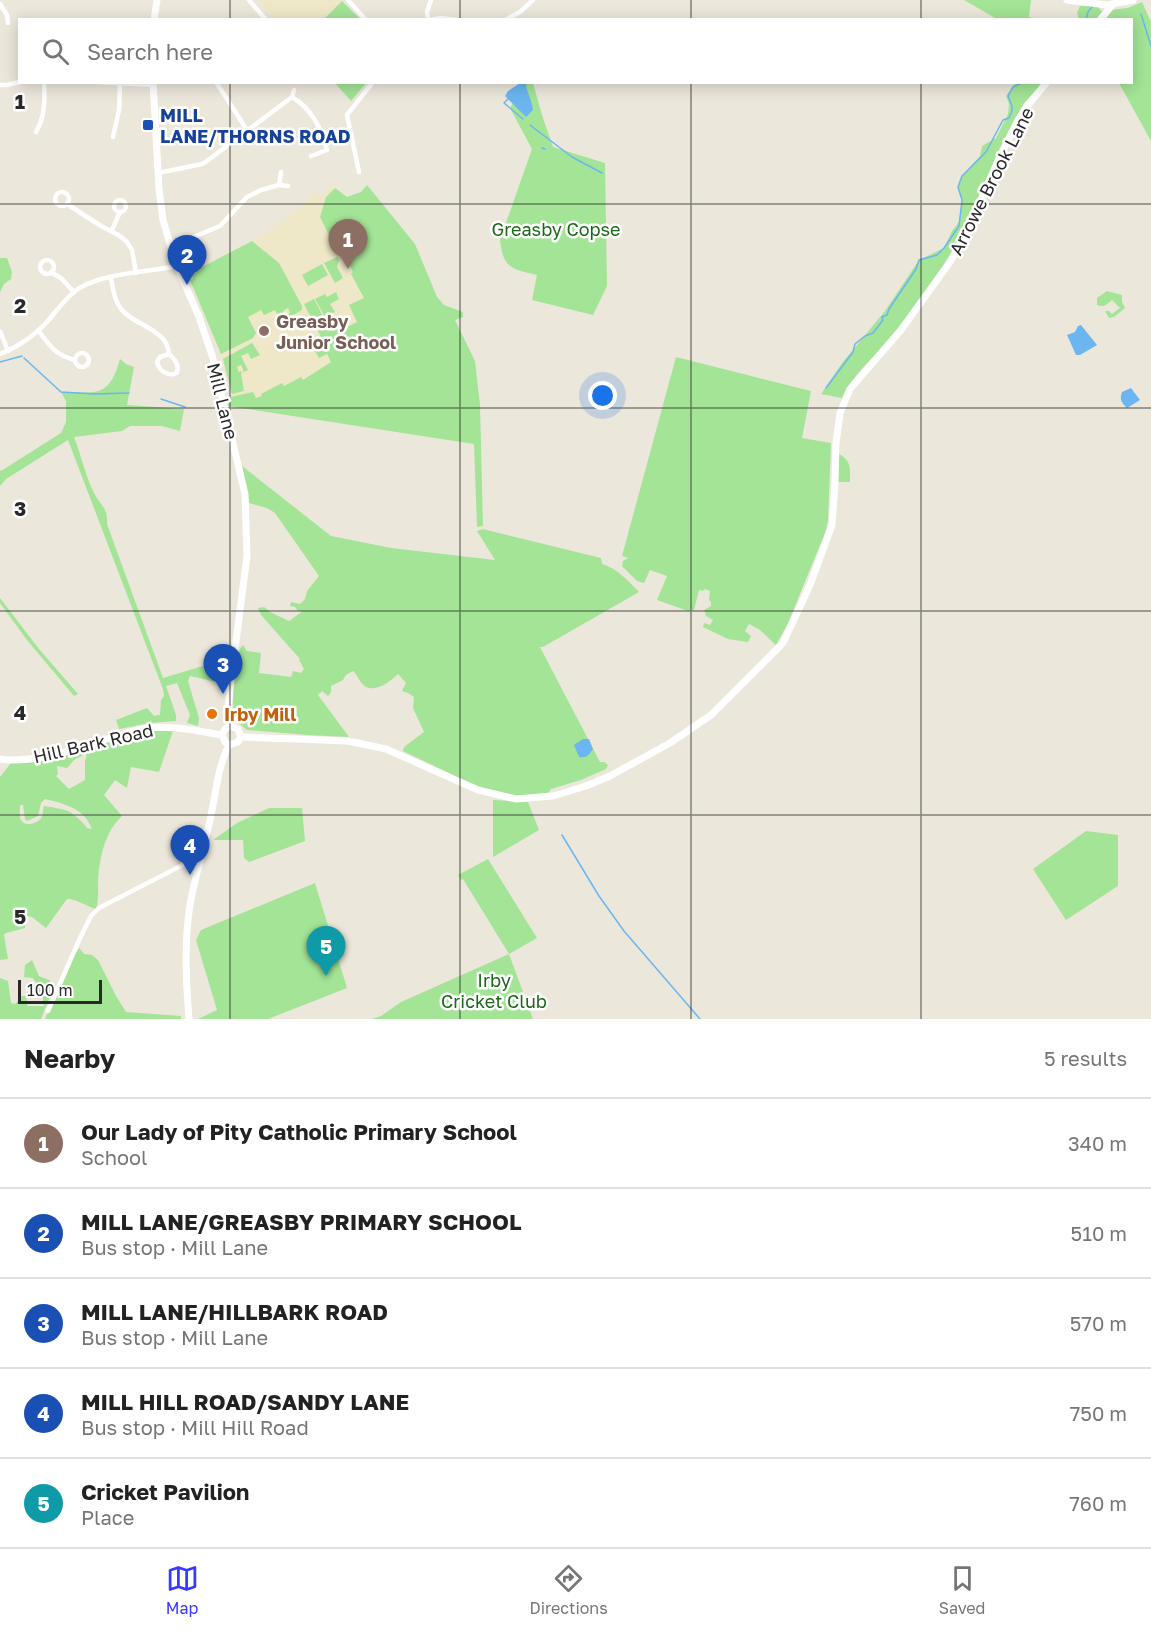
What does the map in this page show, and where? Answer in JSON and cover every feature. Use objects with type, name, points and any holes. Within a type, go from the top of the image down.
[{"type":"street","points":[[154,18],[158,0]]},
{"type":"street","points":[[249,0],[264,18]]},
{"type":"street","points":[[348,0],[364,18]]},
{"type":"street","points":[[428,18],[427,12],[431,0]]},
{"type":"street","points":[[509,18],[534,0]]},
{"type":"street","points":[[1067,0],[1099,4],[1130,1]]},
{"type":"street","points":[[0,4],[7,15],[8,23]]},
{"type":"street","points":[[1102,18],[1113,4]]},
{"type":"street","points":[[0,85],[18,82]]},
{"type":"street","points":[[36,132],[45,104],[44,84]]},
{"type":"street","points":[[113,137],[119,110],[120,84],[153,84]]},
{"type":"street","name":"Mill Lane","points":[[153,84],[163,220],[176,264],[199,317],[212,356],[245,494],[247,556],[228,709],[230,726]]},
{"type":"street","points":[[217,84],[247,130]]},
{"type":"street","points":[[359,171],[347,115],[371,84]]},
{"type":"street","name":"Arrowe Brook Lane","points":[[241,737],[348,741],[386,748],[478,790],[516,799],[553,796],[610,776],[670,744],[711,715],[783,643],[810,585],[832,525],[836,443],[843,405],[850,389],[901,330],[950,262],[964,238],[1018,120],[1045,84]]},
{"type":"street","points":[[158,173],[202,164],[291,97],[294,90]]},
{"type":"street","points":[[291,97],[307,109],[321,130],[327,150],[311,156]]},
{"type":"street","points":[[279,185],[281,172]]},
{"type":"street","points":[[170,247],[220,226],[247,197],[279,185],[288,186]]},
{"type":"street","points":[[68,204],[120,236],[132,250],[136,273]]},
{"type":"street","points":[[112,230],[120,212]]},
{"type":"street","points":[[0,354],[38,330],[74,292],[91,282],[171,267],[176,264]]},
{"type":"street","points":[[52,273],[61,278],[74,292]]},
{"type":"street","points":[[111,277],[120,308],[132,319],[161,336],[168,346],[169,354],[178,365],[177,373],[161,370],[157,362],[160,357],[169,354]]},
{"type":"street","points":[[38,330],[58,354],[75,360]]},
{"type":"street","points":[[0,331],[8,351]]},
{"type":"street","points":[[189,1019],[186,982],[190,904],[224,755],[230,745],[238,742],[241,737],[238,729],[230,726],[222,735],[225,742],[230,745]]},
{"type":"street","name":"Hill Bark Road","points":[[0,759],[38,758],[146,728],[167,727],[222,735]]},
{"type":"street","points":[[48,1011],[91,916],[99,908],[200,856]]},
{"type":"shaded area","points":[[257,0],[340,0],[359,18],[273,18]]},
{"type":"shaded area","points":[[333,184],[347,197],[361,192],[436,318],[264,411],[233,406],[223,359],[190,280],[193,279],[192,275],[189,274],[262,236],[306,202],[312,193],[323,194]]},
{"type":"green space","points":[[964,0],[1031,0],[1029,17],[1032,18],[995,18]]},
{"type":"green space","points":[[342,1],[359,18],[325,18]]},
{"type":"green space","points":[[1142,2],[1151,22],[1151,141],[1120,84],[1133,84],[1133,18],[1079,18],[1077,13],[1080,6],[1098,6],[1101,11],[1128,8]]},
{"type":"green space","points":[[336,84],[365,84],[351,101]]},
{"type":"green space","name":"Greasby Copse","points":[[523,84],[533,84],[553,147],[605,163],[607,286],[593,315],[532,300],[537,275],[515,269],[506,262],[503,256],[500,240],[532,149],[510,108]]},
{"type":"green space","points":[[1014,84],[1042,84],[1024,103],[1014,121],[960,238],[935,278],[898,328],[857,375],[842,398],[821,394],[842,363],[885,311],[919,260],[944,248],[959,222],[962,200],[958,187],[962,176],[980,156],[982,146],[996,138],[1008,114],[1009,104],[1006,96]]},
{"type":"green space","points":[[367,185],[415,244],[437,297],[444,305],[463,312],[463,317],[455,320],[475,361],[480,405],[483,526],[477,527],[474,444],[228,406],[226,398],[253,392],[256,398],[262,396],[261,394],[282,383],[284,386],[301,377],[303,380],[331,362],[327,354],[319,358],[315,351],[315,341],[321,337],[304,304],[314,299],[324,318],[340,320],[345,328],[357,322],[349,305],[364,298],[336,239],[332,241],[320,217],[326,197],[335,188],[347,197],[361,192]]},
{"type":"green space","points":[[252,241],[279,263],[302,310],[289,317],[288,308],[283,311],[288,317],[281,321],[275,310],[264,315],[261,310],[248,317],[256,333],[253,338],[221,354],[190,280],[193,279],[192,275],[189,274]]},
{"type":"green space","points":[[337,257],[339,260],[337,267],[343,278],[335,283],[324,263]]},
{"type":"green space","points":[[0,258],[7,258],[12,272],[11,279],[4,284],[0,292]]},
{"type":"green space","points":[[322,264],[328,275],[308,286],[302,275]]},
{"type":"green space","points":[[1107,291],[1122,295],[1125,308],[1114,317],[1109,318],[1105,311],[1112,314],[1120,308],[1112,300],[1104,306],[1097,305],[1097,298]]},
{"type":"green space","points":[[336,292],[339,299],[330,304],[335,312],[325,317],[315,299],[325,294],[327,297]]},
{"type":"green space","points":[[252,343],[260,355],[251,359],[248,353],[241,356],[248,370],[243,372],[241,365],[237,367],[242,373],[244,391],[232,394],[223,359]]},
{"type":"green space","points":[[676,357],[811,391],[802,438],[831,443],[828,521],[825,533],[788,623],[776,645],[760,630],[749,624],[745,631],[751,636],[748,642],[728,639],[703,627],[704,623],[710,625],[713,620],[706,616],[704,610],[711,606],[710,591],[699,590],[694,610],[688,611],[657,600],[667,576],[650,570],[644,583],[637,581],[622,566],[623,561],[628,558],[622,556]]},
{"type":"green space","points":[[120,359],[134,367],[127,405],[184,409],[180,431],[162,426],[130,426],[122,431],[74,437],[91,487],[105,511],[107,524],[163,678],[203,666],[228,669],[227,685],[190,676],[188,681],[199,718],[198,726],[187,723],[190,715],[177,683],[166,686],[176,721],[119,729],[116,720],[147,708],[154,716],[160,715],[163,689],[68,440],[6,479],[0,486],[0,470],[61,433],[66,422],[66,401],[61,392],[92,392],[106,387],[116,372]]},
{"type":"green space","points":[[838,453],[846,459],[849,465],[850,482],[838,482]]},
{"type":"green space","points":[[242,466],[331,536],[391,548],[495,560],[477,531],[483,529],[601,558],[602,564],[622,575],[639,592],[540,647],[600,762],[608,765],[606,769],[551,789],[548,793],[518,796],[480,788],[403,751],[404,747],[424,732],[413,708],[414,697],[402,691],[406,683],[398,674],[384,685],[370,688],[364,686],[353,671],[343,680],[331,686],[328,696],[322,691],[318,695],[349,737],[247,730],[234,719],[233,712],[235,669],[243,645],[247,651],[261,653],[259,673],[291,677],[293,671],[301,673],[304,669],[300,659],[261,615],[258,608],[264,607],[289,621],[303,611],[290,606],[291,602],[300,604],[319,576],[275,513],[249,503]]},
{"type":"green space","points":[[0,598],[39,649],[78,694],[74,696],[27,640],[0,603]]},
{"type":"green space","points":[[141,731],[173,731],[159,772],[131,767],[127,788],[115,780],[104,795],[122,816],[111,830],[104,846],[99,871],[96,909],[67,899],[46,928],[32,917],[25,916],[25,928],[4,935],[8,959],[0,960],[0,777],[11,763]],"holes":[[[85,754],[87,756],[85,780],[69,789],[56,776],[57,766],[67,768],[74,760]],[[45,799],[73,808],[84,816],[92,829],[87,828],[68,811],[46,806],[38,821],[26,824],[21,820],[20,805],[23,805],[27,821],[38,816],[41,803]]]},
{"type":"green space","points":[[493,800],[528,802],[539,830],[493,857]]},
{"type":"green space","points":[[269,808],[302,808],[305,841],[249,862],[244,858],[243,840],[213,840],[237,823]]},
{"type":"green space","points":[[1086,831],[1118,835],[1118,886],[1066,920],[1033,869]]},
{"type":"green space","points":[[488,859],[537,938],[509,954],[463,879],[461,880],[458,875]]},
{"type":"green space","points":[[315,883],[347,988],[268,1019],[198,1019],[217,1010],[196,940],[201,930]]},
{"type":"green space","points":[[79,948],[84,954],[92,955],[98,960],[126,1012],[181,1016],[181,1019],[45,1019]]},
{"type":"green space","name":"Irby Cricket Club","points":[[509,954],[533,1019],[372,1019],[381,1016],[401,1002]]},
{"type":"green space","points":[[32,960],[39,976],[49,980],[54,986],[41,1019],[0,1019],[0,978],[8,981],[11,1003],[15,1004],[22,996],[25,996],[27,1006],[45,1006],[43,996],[33,989],[36,983],[33,978],[24,977],[25,965]]},
{"type":"water","points":[[518,84],[526,84],[533,110],[526,117],[505,96]]},
{"type":"water","points":[[1081,325],[1097,345],[1076,355],[1067,335],[1075,332]]},
{"type":"water","points":[[1131,388],[1140,400],[1127,408],[1121,395],[1122,392]]},
{"type":"water","points":[[583,739],[589,739],[593,749],[588,756],[579,757],[574,745]]},
{"type":"waterway","points":[[1086,18],[1092,7]]},
{"type":"waterway","points":[[1141,14],[1151,46]]},
{"type":"waterway","points":[[826,388],[853,352],[855,344],[873,333],[883,320],[882,317],[887,315],[916,269],[919,260],[937,255],[959,226],[962,200],[958,187],[962,176],[986,152],[1003,120],[1009,118],[1012,106],[1008,96],[1013,87],[1020,84]]},
{"type":"waterway","points":[[508,99],[504,103],[523,119]]},
{"type":"waterway","points":[[530,125],[572,157],[602,173]]},
{"type":"waterway","points":[[0,362],[22,356]]},
{"type":"waterway","points":[[24,358],[61,392],[129,393]]},
{"type":"waterway","points":[[161,399],[185,407]]},
{"type":"waterway","points":[[562,835],[599,896],[624,931],[700,1019]]},
{"type":"place","name":"MILL LANE/THORNS ROAD","points":[[148,125]]},
{"type":"place","name":"Our Lady of Pity Catholic Primary School","points":[[348,269]]},
{"type":"place","name":"MILL LANE/GREASBY PRIMARY SCHOOL","points":[[187,285]]},
{"type":"place","name":"Greasby Junior School","points":[[264,331]]},
{"type":"place","name":"MILL LANE/HILLBARK ROAD","points":[[223,694]]},
{"type":"place","name":"Irby Mill","points":[[212,714]]},
{"type":"place","name":"MILL HILL ROAD/SANDY LANE","points":[[190,875]]},
{"type":"place","name":"Cricket Pavilion","points":[[326,976]]}]
